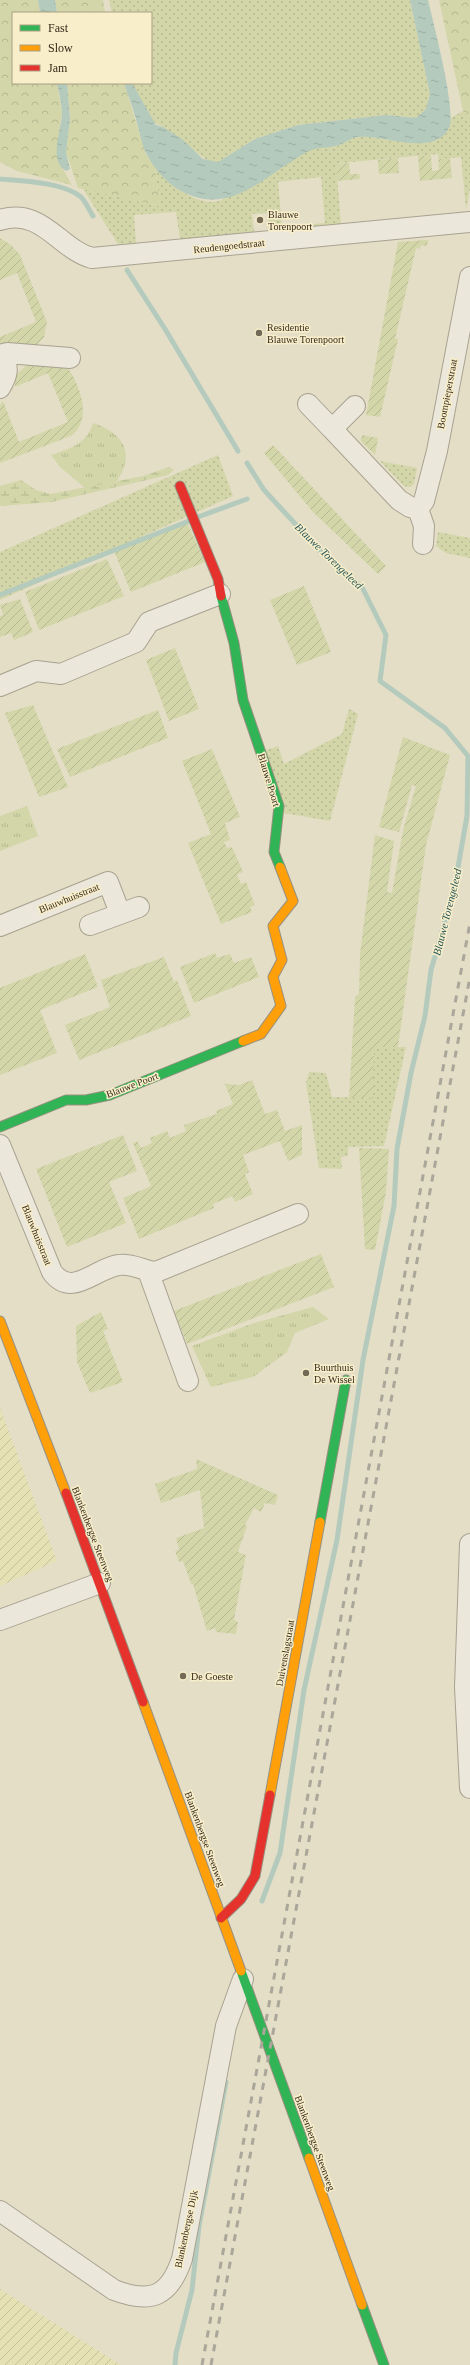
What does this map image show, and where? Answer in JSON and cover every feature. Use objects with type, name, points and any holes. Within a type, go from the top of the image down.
[{"type":"street","name":"Reudengoedstraat","points":[[0,220],[25,219],[43,225],[81,255],[92,258],[470,222]]},
{"type":"street","name":"Boompieperstraat","points":[[418,509],[424,502],[436,451],[470,276]]},
{"type":"street","points":[[0,355],[8,353],[70,358]]},
{"type":"street","points":[[0,355],[6,361],[7,373],[0,388]]},
{"type":"street","points":[[308,404],[398,500],[410,507],[418,509],[424,526],[423,544]]},
{"type":"street","points":[[332,429],[355,406]]},
{"type":"street","name":"Blauwe Poort","points":[[0,1127],[66,1100],[86,1100],[110,1095],[261,1034],[281,1006],[273,977],[282,960],[273,926],[293,902],[274,852],[279,806],[243,700],[234,643],[226,610],[220,594],[218,579],[180,486]]},
{"type":"street","points":[[0,686],[36,671],[61,674],[136,642],[149,622],[220,594]]},
{"type":"street","name":"Blauwhuisstraat","points":[[0,926],[108,882],[120,913]]},
{"type":"street","points":[[90,925],[139,906]]},
{"type":"street","name":"Blauwhuisstraat","points":[[0,1145],[52,1272],[57,1279],[65,1283],[74,1283],[119,1265],[133,1266],[156,1272],[298,1214]]},
{"type":"street","points":[[148,1271],[188,1381]]},
{"type":"street","name":"Blankenbergse Steenweg","points":[[0,1322],[100,1583],[384,2365]]},
{"type":"street","name":"Duivenslagstraat","points":[[222,1918],[240,1902],[249,1891],[256,1876],[346,1380]]},
{"type":"street","points":[[470,1544],[465,1687],[470,1788]]},
{"type":"street","points":[[0,1620],[100,1583]]},
{"type":"street","name":"Blankenbergse Dijk","points":[[0,2211],[114,2290],[132,2297],[149,2296],[163,2291],[175,2278],[182,2259],[226,2026],[243,1979]]},
{"type":"shaded area","points":[[0,1408],[57,1561],[0,1586]]},
{"type":"shaded area","points":[[0,2289],[121,2365],[0,2365]]},
{"type":"green space","points":[[0,0],[38,0],[40,12],[12,12],[12,84],[57,84],[62,112],[57,150],[58,160],[72,185],[17,171],[0,162]]},
{"type":"green space","points":[[55,0],[103,0],[105,12],[57,12]]},
{"type":"green space","points":[[109,0],[410,0],[430,94],[426,109],[416,118],[386,115],[298,125],[255,139],[218,162],[208,161],[163,127],[153,122],[133,84],[152,84],[152,12],[112,12]]},
{"type":"green space","points":[[439,0],[470,0],[470,119],[463,111]]},
{"type":"green space","points":[[67,84],[124,84],[146,154],[155,167],[160,206],[78,188],[66,152],[70,119]]},
{"type":"green space","points":[[463,111],[470,119],[470,189],[466,209],[461,157],[441,159],[438,154],[336,164],[341,224],[314,226],[313,224],[325,223],[321,177],[278,182],[282,227],[296,226],[296,228],[269,230],[267,213],[252,214],[254,232],[180,239],[176,212],[134,215],[136,243],[118,244],[83,189],[160,206],[155,167],[167,180],[192,197],[211,202],[219,201],[299,154],[318,147],[337,146],[359,137],[370,137],[413,143],[427,143],[438,139],[447,131],[451,118]]},
{"type":"green space","points":[[438,154],[441,159],[450,158],[452,178],[420,181],[418,156],[431,155],[432,171],[439,170]]},
{"type":"green space","points":[[398,158],[399,173],[379,174],[378,160]]},
{"type":"green space","points":[[349,163],[350,174],[359,174],[360,179],[337,181],[336,164]]},
{"type":"green space","points":[[0,238],[11,245],[20,255],[47,322],[44,337],[37,345],[29,350],[0,347],[0,337],[36,322],[17,273],[0,280]]},
{"type":"green space","points":[[428,240],[427,246],[421,245],[420,249],[416,248],[395,339],[398,339],[380,417],[366,415],[398,242]]},
{"type":"green space","points":[[31,361],[65,364],[75,380],[79,390],[83,410],[82,420],[78,429],[71,436],[0,463],[0,405],[3,401],[19,442],[68,422],[48,373],[15,387],[15,376]]},
{"type":"green space","points":[[93,423],[112,432],[119,438],[126,453],[125,462],[123,471],[117,481],[85,488],[60,467],[51,455],[71,448],[82,441]]},
{"type":"green space","points":[[362,435],[378,438],[375,455],[361,441]]},
{"type":"green space","points":[[273,445],[386,566],[378,574],[313,512],[264,453]]},
{"type":"green space","points":[[218,455],[233,496],[0,600],[0,552]]},
{"type":"green space","points":[[380,461],[417,468],[414,483],[411,487],[404,486]]},
{"type":"green space","points":[[169,467],[174,470],[168,475],[52,502],[0,506],[0,486],[21,480],[36,490],[51,494],[143,476]]},
{"type":"green space","points":[[187,522],[205,562],[131,592],[114,551]]},
{"type":"green space","points":[[438,532],[470,538],[470,558],[446,553],[436,546]]},
{"type":"green space","points":[[107,559],[124,596],[39,630],[25,592]]},
{"type":"green space","points":[[304,586],[331,652],[297,665],[270,600]]},
{"type":"green space","points":[[20,599],[33,632],[14,640],[11,633],[0,637],[0,616],[3,615],[0,605]]},
{"type":"green space","points":[[175,648],[199,709],[169,721],[146,660]]},
{"type":"green space","points":[[33,705],[68,787],[39,797],[5,713]]},
{"type":"green space","points":[[349,709],[358,714],[330,821],[284,813],[264,751],[278,746],[284,764],[342,734]]},
{"type":"green space","points":[[158,710],[168,738],[70,777],[57,749]]},
{"type":"green space","points":[[403,737],[450,755],[426,845],[398,1047],[374,1047],[373,1098],[349,1098],[355,997],[359,994],[360,954],[375,835],[394,841],[387,892],[392,893],[403,830],[416,786],[412,785],[399,832],[379,827]]},
{"type":"green space","points":[[212,749],[240,817],[225,823],[230,840],[224,842],[227,848],[232,847],[243,872],[237,874],[241,884],[246,882],[255,905],[250,907],[252,912],[221,924],[188,843],[211,834],[182,761]]},
{"type":"green space","points":[[27,806],[38,836],[0,851],[0,816]]},
{"type":"green space","points":[[215,953],[217,958],[230,954],[234,963],[251,957],[259,977],[194,1003],[180,967]]},
{"type":"green space","points":[[85,954],[98,987],[40,1010],[57,1053],[0,1075],[0,988]]},
{"type":"green space","points":[[164,957],[174,982],[177,980],[191,1016],[79,1060],[65,1025],[110,1007],[101,980]]},
{"type":"green space","points":[[374,1047],[406,1047],[384,1146],[348,1147],[348,1156],[341,1157],[342,1169],[319,1168],[306,1083],[309,1072],[326,1073],[332,1097],[372,1098]]},
{"type":"green space","points":[[252,1080],[265,1114],[277,1110],[285,1131],[302,1125],[302,1155],[288,1161],[280,1141],[243,1155],[249,1172],[245,1174],[253,1194],[235,1202],[232,1196],[213,1204],[214,1208],[139,1239],[123,1198],[151,1186],[133,1143],[137,1141],[141,1148],[152,1143],[150,1138],[167,1131],[170,1138],[186,1131],[184,1125],[217,1114],[216,1111],[233,1104],[225,1084],[240,1085]]},
{"type":"green space","points":[[123,1135],[137,1171],[109,1182],[126,1223],[67,1247],[36,1169]]},
{"type":"green space","points":[[359,1148],[389,1149],[386,1192],[375,1250],[365,1249]]},
{"type":"green space","points":[[321,1254],[334,1287],[187,1344],[174,1311]]},
{"type":"green space","points":[[313,1307],[329,1319],[295,1333],[287,1352],[253,1377],[211,1387],[192,1346],[254,1323]]},
{"type":"green space","points":[[101,1312],[108,1329],[103,1331],[123,1382],[90,1393],[77,1362],[76,1326]]},
{"type":"green space","points":[[196,1459],[278,1495],[275,1505],[265,1503],[261,1512],[254,1508],[245,1525],[247,1526],[238,1552],[246,1555],[234,1620],[238,1622],[236,1634],[216,1632],[215,1628],[207,1631],[193,1584],[191,1584],[183,1561],[179,1562],[175,1551],[179,1550],[176,1538],[204,1528],[200,1490],[161,1503],[155,1484],[197,1469]]},
{"type":"water","points":[[38,0],[55,0],[57,12],[40,12]]},
{"type":"water","points":[[410,0],[428,0],[439,46],[450,104],[451,119],[449,128],[442,137],[432,142],[420,143],[407,143],[368,137],[350,139],[335,146],[311,150],[249,189],[234,196],[218,199],[202,199],[179,190],[158,172],[144,148],[124,84],[133,84],[156,125],[163,127],[182,139],[203,159],[218,162],[255,139],[298,125],[386,115],[416,118],[426,109],[430,94]]},
{"type":"water","points":[[57,84],[67,84],[70,119],[66,152],[70,169],[66,171],[60,166],[57,151],[62,118]]},
{"type":"waterway","name":"Blauwe Torengeleed","points":[[0,179],[42,183],[64,188],[81,197],[93,216]]},
{"type":"waterway","name":"Blauwe Torengeleed","points":[[127,270],[165,329],[238,451]]},
{"type":"waterway","points":[[247,463],[264,490],[324,555],[362,587],[386,635],[380,681],[445,728],[468,756],[467,816],[454,890],[431,970],[425,1016],[411,1073],[397,1149],[394,1206],[363,1360],[337,1540],[304,1690],[280,1853],[262,1901]]},
{"type":"waterway","points":[[198,517],[247,499]]},
{"type":"waterway","points":[[0,595],[189,521]]},
{"type":"waterway","points":[[175,2365],[176,2353],[192,2290],[199,2226],[226,2082]]},
{"type":"railway","points":[[202,2365],[470,923]]},
{"type":"railway","points":[[211,2365],[470,977]]},
{"type":"traffic: fast","points":[[221,596],[234,643],[243,700],[279,806],[274,852],[280,867]]},
{"type":"traffic: fast","points":[[0,1127],[66,1100],[86,1100],[110,1095],[243,1041]]},
{"type":"traffic: fast","points":[[320,1522],[346,1380]]},
{"type":"traffic: fast","points":[[241,1971],[309,2158]]},
{"type":"traffic: fast","points":[[362,2305],[384,2365]]},
{"type":"traffic: slow","points":[[243,1041],[261,1034],[281,1006],[273,977],[282,960],[273,926],[293,901],[280,867]]},
{"type":"traffic: slow","points":[[0,1321],[66,1493]]},
{"type":"traffic: slow","points":[[270,1795],[320,1522]]},
{"type":"traffic: slow","points":[[143,1702],[241,1971]]},
{"type":"traffic: slow","points":[[309,2158],[362,2305]]},
{"type":"traffic: jam","points":[[180,486],[218,579],[221,596]]},
{"type":"traffic: jam","points":[[66,1493],[143,1702]]},
{"type":"traffic: jam","points":[[221,1918],[241,1899],[255,1876],[270,1795]]},
{"type":"place","name":"Blauwe Torenpoort","points":[[260,220]]},
{"type":"place","name":"Residentie Blauwe Torenpoort","points":[[259,333]]},
{"type":"place","name":"Buurthuis De Wissel","points":[[306,1373]]},
{"type":"place","name":"De Goeste","points":[[183,1676]]}]
